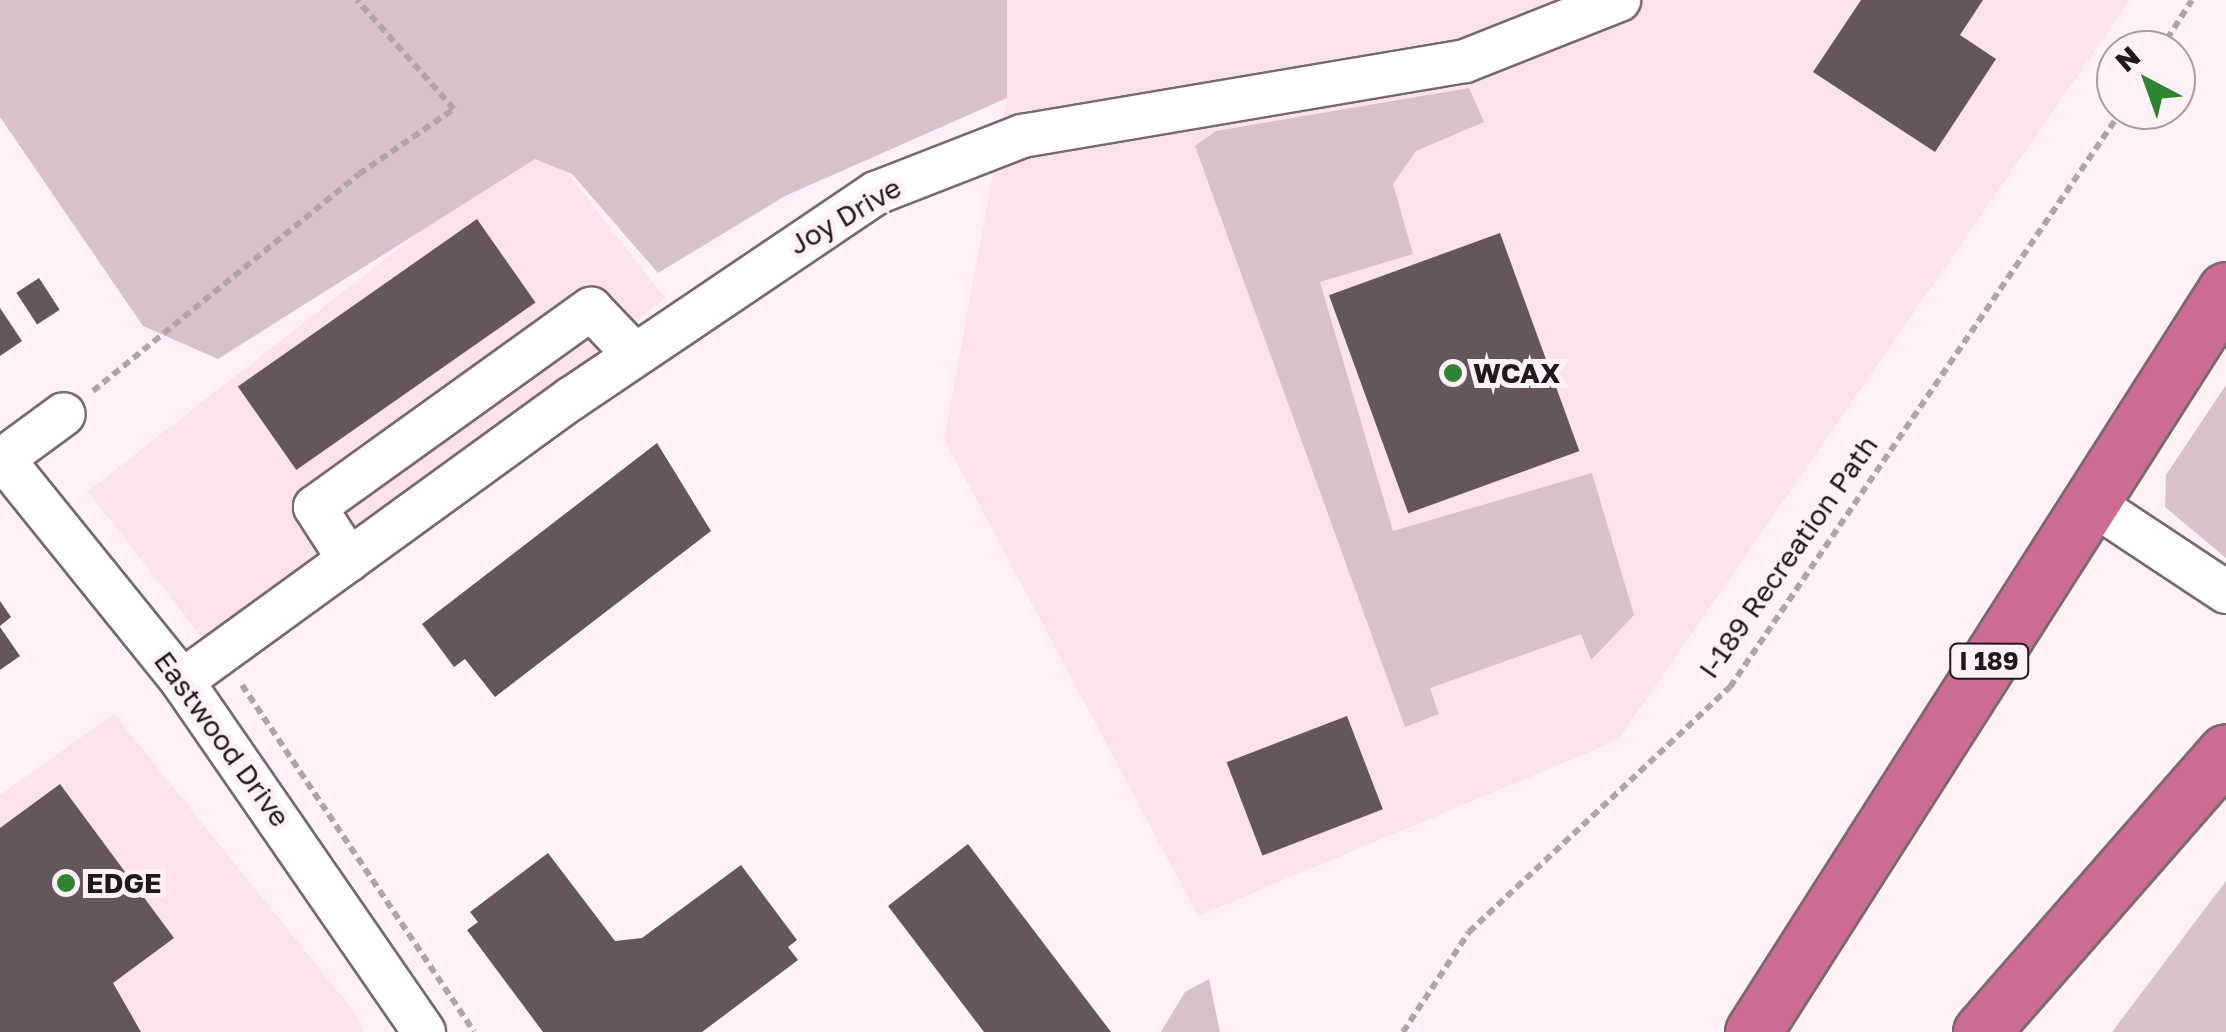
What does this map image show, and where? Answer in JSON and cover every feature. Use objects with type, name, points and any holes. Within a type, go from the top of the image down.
[{"type":"highway","name":"I 189","points":[[1753,1032],[2226,290]]},
{"type":"highway","points":[[1981,1032],[2226,752]]},
{"type":"street","name":"Joy Drive","points":[[182,681],[634,354],[860,203],[961,155],[1085,122],[1465,61],[1619,0]]},
{"type":"street","points":[[349,560],[315,507],[590,309],[634,354]]},
{"type":"street","points":[[2,460],[64,414]]},
{"type":"street","name":"Eastwood Drive","points":[[2,460],[182,681],[424,1032]]},
{"type":"street","points":[[2090,502],[2226,592]]},
{"type":"path","points":[[64,414],[360,174],[454,110],[357,0]]},
{"type":"path","points":[[2173,30],[2192,0]]},
{"type":"path","name":"I-189 Recreation Path","points":[[1403,1032],[1468,932],[1730,687],[2108,130]]},
{"type":"path","points":[[241,684],[474,1032]]},
{"type":"shaded area","points":[[0,0],[1007,0],[1007,98],[785,196],[658,273],[572,174],[535,159],[218,359],[143,326],[0,117]]},
{"type":"shaded area","points":[[1007,0],[2130,0],[2109,30],[2096,30],[2096,49],[1618,740],[1198,916],[944,439],[1007,98]]},
{"type":"shaded area","points":[[1469,88],[1484,122],[1416,151],[1393,184],[1413,254],[1320,282],[1393,531],[1592,473],[1634,615],[1591,660],[1581,634],[1430,688],[1439,714],[1405,727],[1195,146],[1216,131]]},
{"type":"shaded area","points":[[540,138],[665,298],[213,651],[88,491]]},
{"type":"shaded area","points":[[2226,385],[2226,558],[2165,507],[2166,475]]},
{"type":"shaded area","points":[[114,714],[352,1009],[364,1032],[0,1032],[0,795]]},
{"type":"shaded area","points":[[2226,881],[2226,1032],[2112,1032]]},
{"type":"shaded area","points":[[1209,979],[1220,1032],[1161,1032],[1185,992]]},
{"type":"building","points":[[1861,0],[1983,0],[1960,35],[1996,59],[1935,152],[1813,72]]},
{"type":"building","points":[[477,219],[536,303],[296,470],[238,386]]},
{"type":"building","name":"WCAX","points":[[1500,233],[1579,451],[1408,513],[1329,295]]},
{"type":"building","points":[[39,278],[60,310],[37,325],[16,293]]},
{"type":"building","points":[[0,308],[22,341],[0,356]]},
{"type":"building","points":[[657,443],[711,531],[495,697],[465,659],[454,667],[422,624]]},
{"type":"building","points":[[0,601],[11,617],[0,626]]},
{"type":"building","points":[[0,627],[20,656],[0,670]]},
{"type":"building","points":[[1347,716],[1383,809],[1262,856],[1227,762]]},
{"type":"building","name":"EDGE","points":[[60,784],[174,938],[113,983],[141,1032],[0,1032],[0,828]]},
{"type":"building","points":[[968,844],[1111,1032],[984,1032],[888,906]]},
{"type":"building","points":[[548,853],[615,941],[642,938],[741,865],[797,940],[788,947],[798,960],[702,1032],[543,1032],[467,930],[478,922],[470,912]]},
{"type":"place","name":"WCAX","points":[[1453,373]]},
{"type":"place","name":"EDGE","points":[[66,883]]}]
